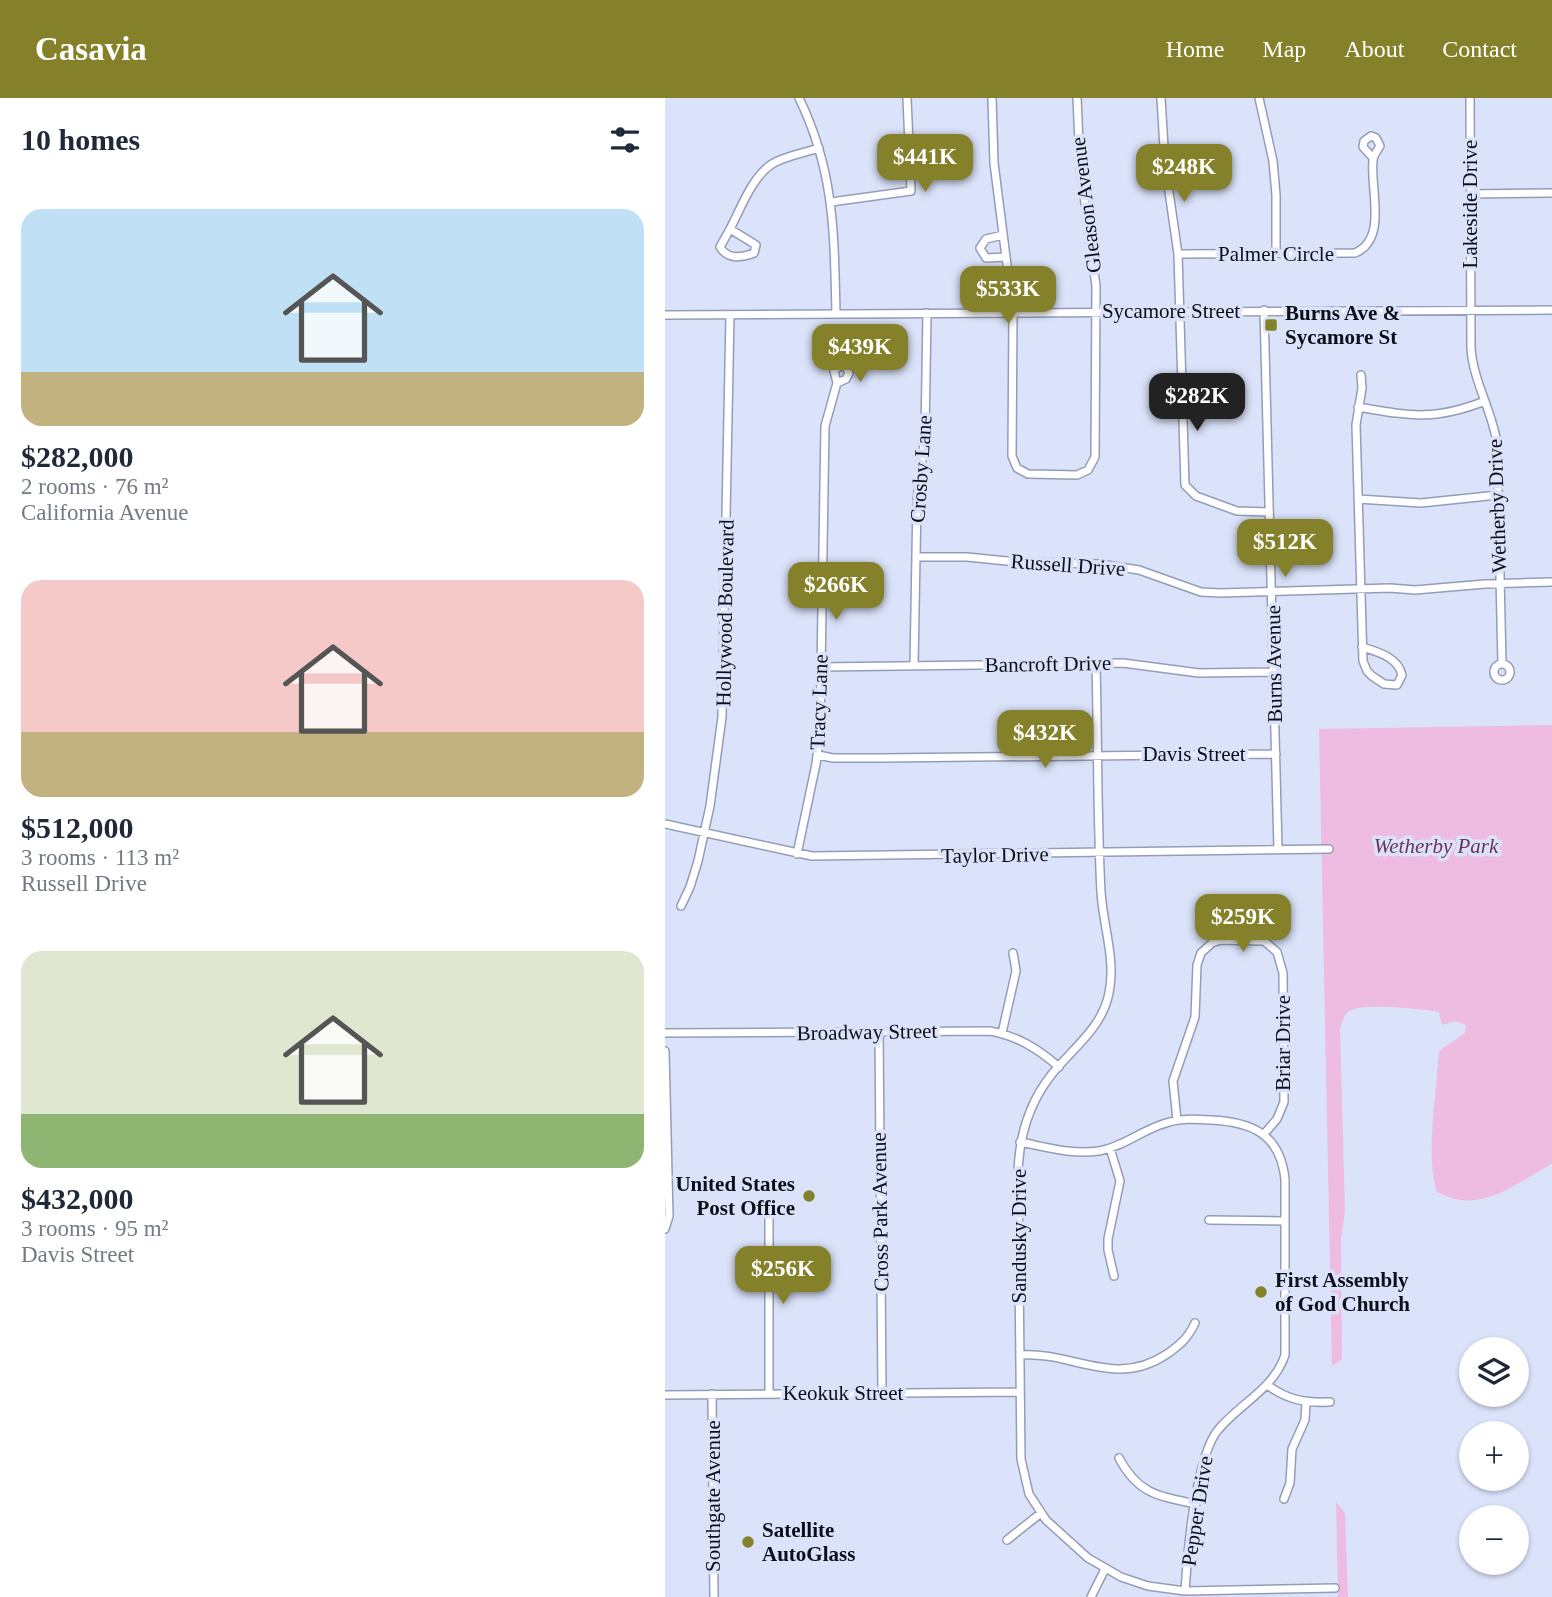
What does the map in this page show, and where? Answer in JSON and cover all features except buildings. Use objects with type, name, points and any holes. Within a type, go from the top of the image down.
[{"type":"street","points":[[799,98],[819,148],[831,202],[836,314]]},
{"type":"street","points":[[831,202],[911,191],[907,98]]},
{"type":"street","points":[[992,98],[994,163],[1013,312]]},
{"type":"street","name":"Gleason Avenue","points":[[1013,312],[1014,463],[1028,474],[1077,475],[1087,470],[1095,457],[1097,312],[1080,165],[1077,98]]},
{"type":"street","points":[[1161,98],[1165,164],[1178,254],[1185,485],[1196,496],[1237,511],[1269,512]]},
{"type":"street","points":[[1259,98],[1275,182],[1276,254]]},
{"type":"street","name":"Lakeside Drive","points":[[1470,98],[1471,310]]},
{"type":"street","points":[[730,229],[756,244],[754,253],[732,257],[725,254],[720,247],[752,187],[765,169],[777,162],[819,148]]},
{"type":"street","name":"Palmer Circle","points":[[1178,254],[1355,253],[1368,245],[1374,230],[1373,158]]},
{"type":"street","points":[[1470,194],[1552,193]]},
{"type":"street","points":[[1003,235],[986,239],[980,248],[986,258],[1006,257]]},
{"type":"street","name":"Burns Avenue","points":[[1264,310],[1278,849]]},
{"type":"street","name":"Wetherby Drive","points":[[1471,310],[1473,369],[1495,433],[1502,664]]},
{"type":"street","name":"Sycamore Street","points":[[665,315],[1552,310]]},
{"type":"street","name":"Crosby Lane","points":[[914,666],[917,500],[925,435],[927,313]]},
{"type":"street","name":"Hollywood Boulevard","points":[[681,906],[690,887],[704,833],[717,766],[722,717],[730,315]]},
{"type":"street","points":[[1361,375],[1362,388],[1356,425],[1360,589],[1362,647],[1363,661],[1367,671],[1384,684],[1397,685],[1402,676],[1398,665],[1381,653],[1362,647]]},
{"type":"street","name":"Tracy Lane","points":[[797,853],[818,755],[825,426],[837,383]]},
{"type":"street","points":[[1358,407],[1405,415],[1430,416],[1454,412],[1485,401]]},
{"type":"street","points":[[1358,499],[1421,503],[1498,495]]},
{"type":"street","name":"Russell Drive","points":[[916,557],[1100,564],[1139,570],[1201,592],[1438,589],[1500,583],[1552,582]]},
{"type":"street","name":"Bancroft Drive","points":[[821,667],[1131,663],[1211,674],[1274,671]]},
{"type":"street","name":"Sandusky Drive","points":[[1096,664],[1102,910],[1111,968],[1109,995],[1094,1028],[1036,1097],[1020,1142],[1018,1171],[1022,1472],[1029,1494],[1041,1513],[1074,1547],[1105,1569],[1147,1586],[1225,1594],[1335,1588]]},
{"type":"street","name":"Davis Street","points":[[818,755],[848,758],[1276,754]]},
{"type":"street","name":"Taylor Drive","points":[[665,824],[813,856],[1329,849]]},
{"type":"street","name":"Briar Drive","points":[[1177,1120],[1173,1081],[1195,1017],[1198,958],[1206,947],[1220,940],[1264,941],[1277,952],[1283,973],[1284,1102],[1277,1119],[1264,1134]]},
{"type":"street","points":[[1002,1033],[1017,971],[1013,953]]},
{"type":"street","name":"Cross Park Avenue","points":[[879,1032],[882,1393]]},
{"type":"street","name":"Broadway Street","points":[[665,1033],[1002,1033],[1030,1045],[1059,1067]]},
{"type":"street","points":[[665,1051],[669,1216],[665,1228]]},
{"type":"street","points":[[1020,1142],[1082,1152],[1110,1148],[1177,1120],[1228,1121],[1244,1124],[1264,1134]]},
{"type":"street","name":"Pepper Drive","points":[[1185,1591],[1187,1558],[1204,1457],[1211,1439],[1223,1424],[1279,1371],[1287,1347],[1284,1168],[1276,1149],[1264,1134]]},
{"type":"street","points":[[1110,1148],[1120,1181],[1108,1239],[1114,1276]]},
{"type":"street","points":[[769,1217],[769,1394]]},
{"type":"street","points":[[1209,1220],[1285,1221]]},
{"type":"street","points":[[1020,1355],[1047,1355],[1109,1370],[1131,1369],[1152,1362],[1174,1349],[1188,1338],[1195,1323]]},
{"type":"street","points":[[1267,1385],[1289,1398],[1306,1402],[1330,1402]]},
{"type":"street","name":"Keokuk Street","points":[[665,1395],[1020,1392]]},
{"type":"street","name":"Southgate Avenue","points":[[712,1394],[714,1597]]},
{"type":"street","points":[[1284,1499],[1290,1483],[1292,1449],[1305,1420],[1306,1402]]},
{"type":"street","points":[[1119,1458],[1141,1488],[1153,1494],[1196,1504]]},
{"type":"street","points":[[1007,1540],[1041,1513]]},
{"type":"street","points":[[1091,1597],[1105,1569]]},
{"type":"green space","name":"Wetherby Park","points":[[1552,725],[1552,1164],[1511,1188],[1483,1199],[1453,1198],[1437,1192],[1432,1142],[1439,1051],[1465,1033],[1466,1025],[1455,1021],[1442,1025],[1439,1012],[1421,1009],[1369,1007],[1347,1013],[1340,1028],[1345,1212],[1341,1240],[1342,1359],[1332,1366],[1319,729]]},
{"type":"green space","points":[[1336,1502],[1345,1513],[1348,1597],[1338,1597]]},
{"type":"place","name":"Burns Ave & Sycamore St","points":[[1271,325]]},
{"type":"place","name":"United States Post Office","points":[[809,1196]]},
{"type":"place","name":"First Assembly of God Church","points":[[1261,1292]]},
{"type":"place","name":"Satellite AutoGlass","points":[[748,1542]]}]
